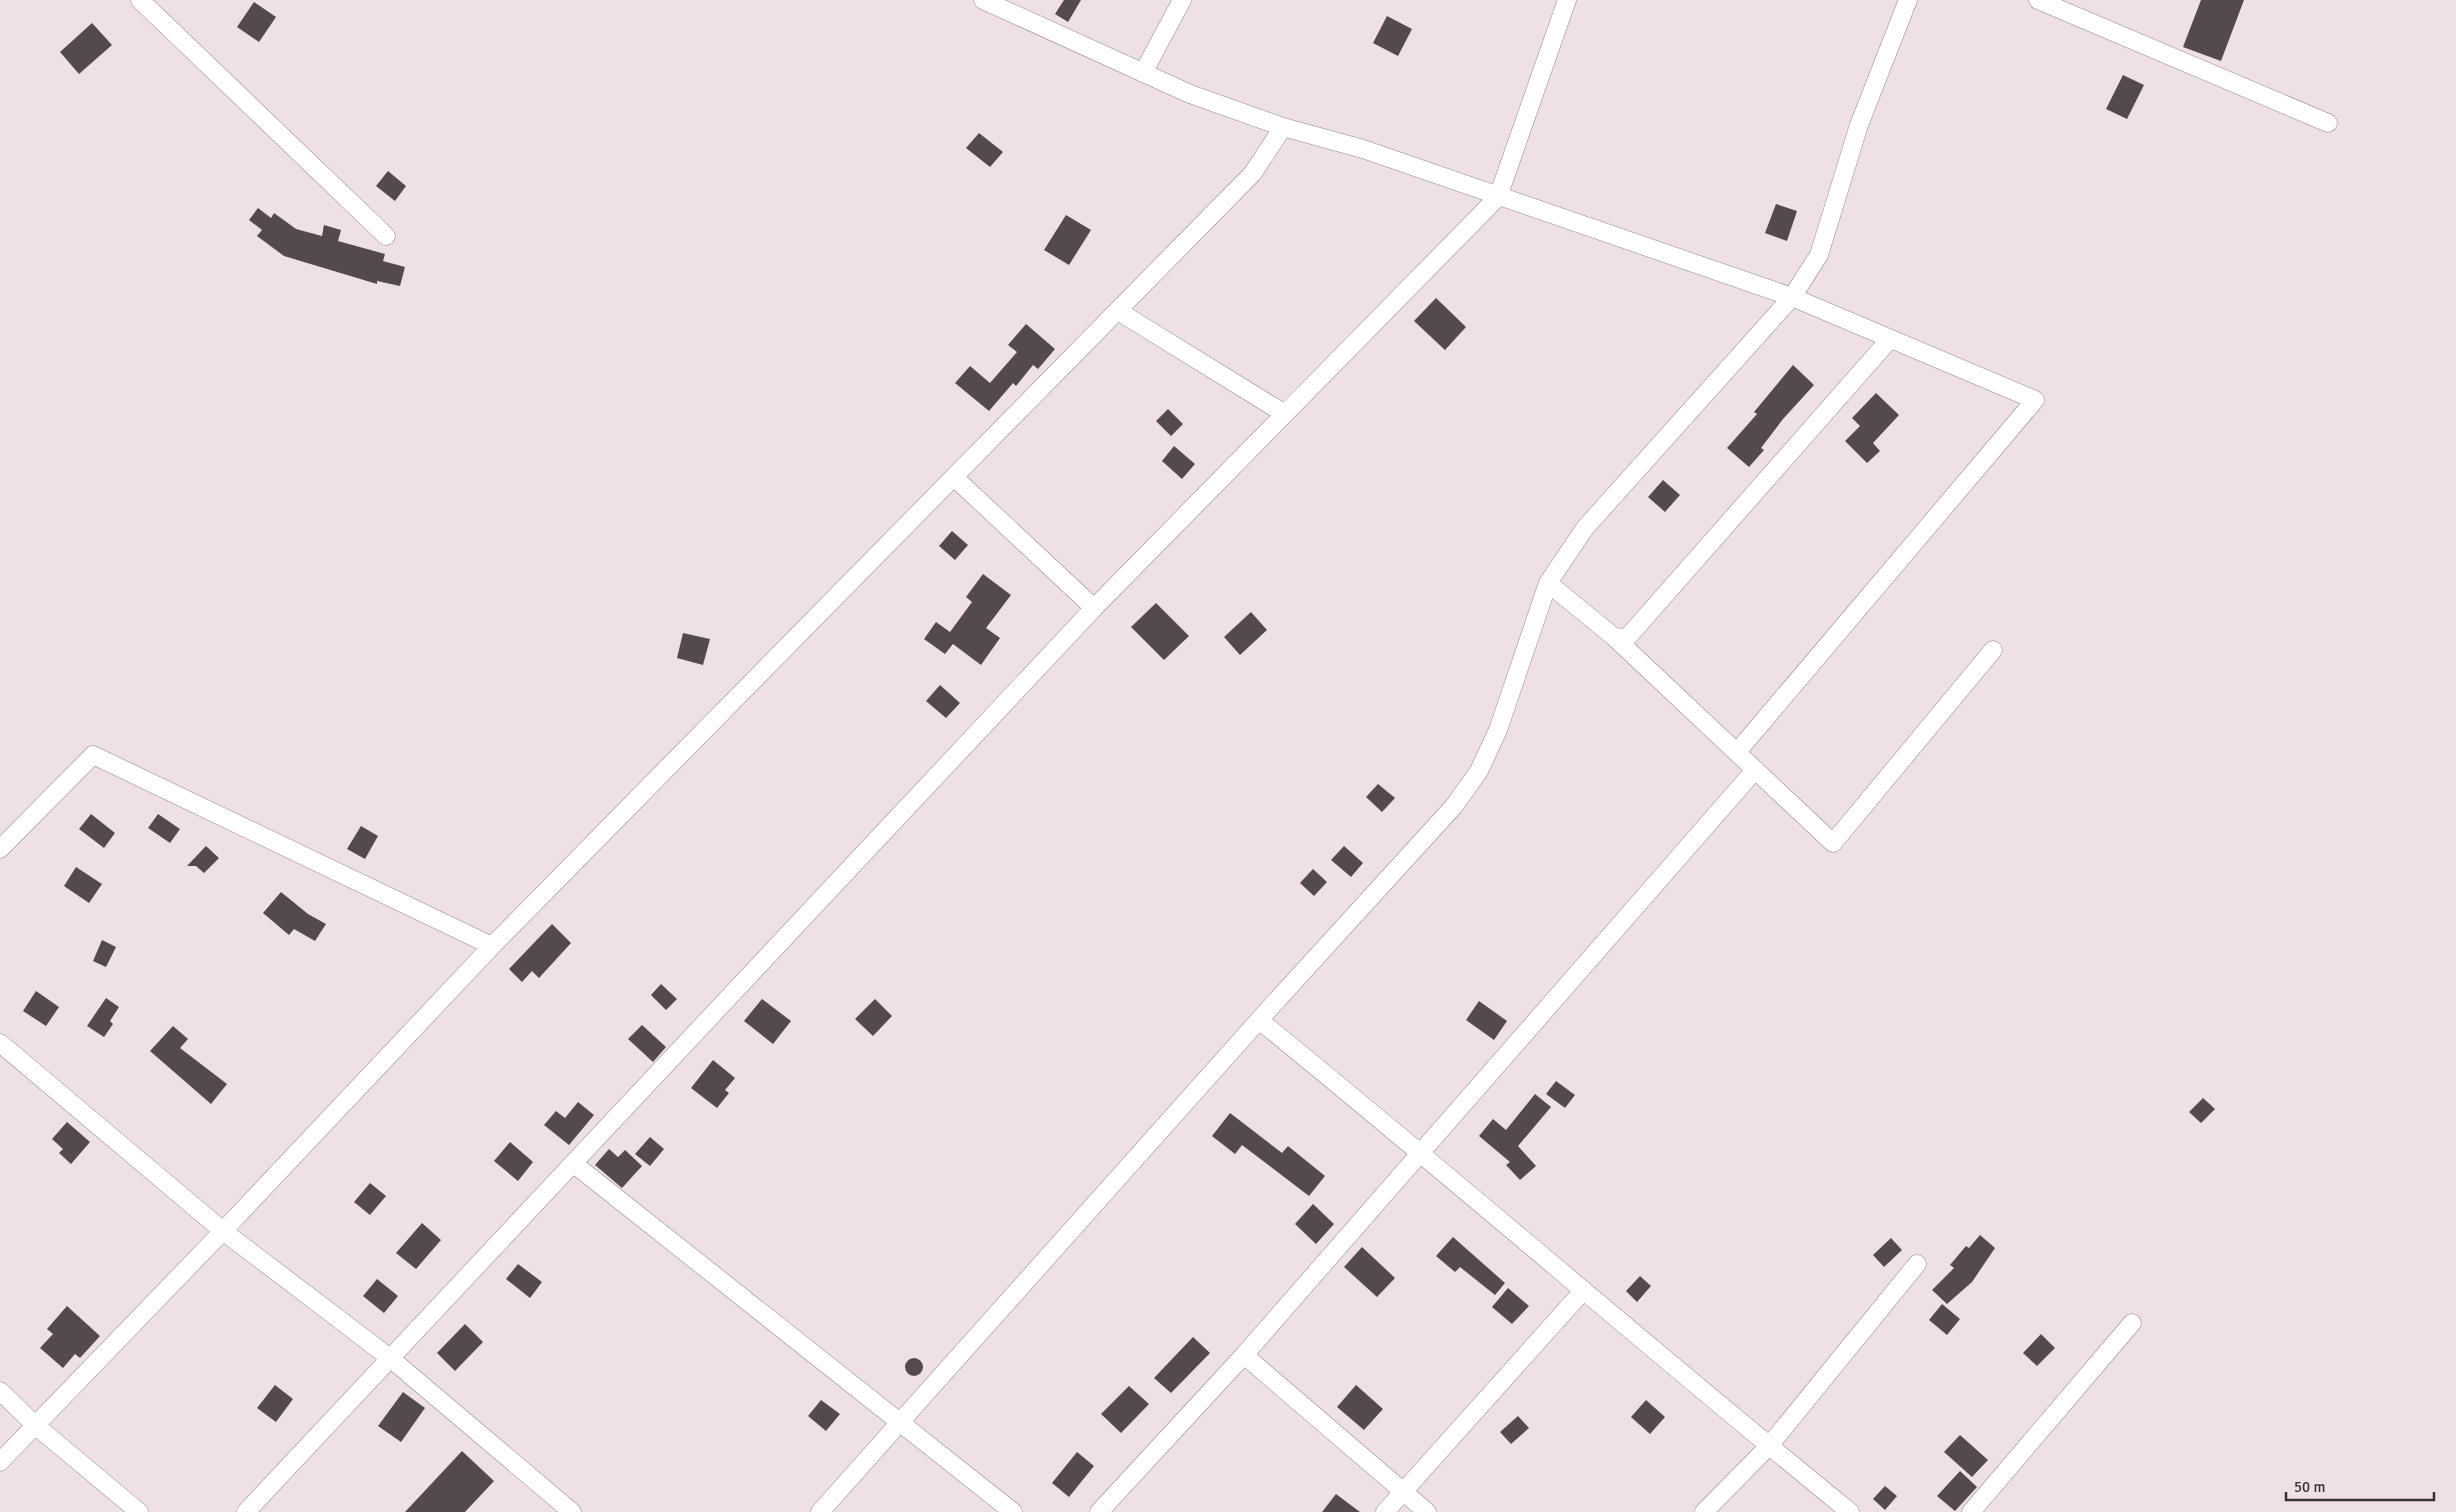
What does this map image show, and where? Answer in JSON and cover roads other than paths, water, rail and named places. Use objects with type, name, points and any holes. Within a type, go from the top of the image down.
[{"type":"street","points":[[140,0],[386,236]]},
{"type":"street","points":[[983,0],[1190,94],[1283,127],[1363,149],[1792,297],[2036,400],[1737,752]]},
{"type":"street","points":[[1143,73],[1182,0]]},
{"type":"street","points":[[246,1512],[1094,608],[1498,197],[1567,0]]},
{"type":"street","points":[[820,1512],[899,1420],[1258,1020],[1454,806],[1479,771],[1498,730],[1548,583],[1585,528],[1792,297],[1819,255],[1859,125],[1908,0]]},
{"type":"street","points":[[2038,0],[2328,123]]},
{"type":"street","points":[[0,1462],[223,1231],[492,946],[955,478],[1253,173],[1283,127]]},
{"type":"street","points":[[1118,311],[1285,414]]},
{"type":"street","points":[[1614,637],[1627,638],[1890,339]]},
{"type":"street","points":[[955,478],[1094,608]]},
{"type":"street","points":[[1548,583],[1614,637],[1833,843],[1993,650]]},
{"type":"street","points":[[0,849],[93,755],[492,946]]},
{"type":"street","points":[[1099,1512],[1244,1355],[1420,1151],[1755,770]]},
{"type":"street","points":[[1258,1020],[1420,1151],[1583,1291],[1850,1512]]},
{"type":"street","points":[[0,1043],[223,1231],[390,1358],[572,1512]]},
{"type":"street","points":[[574,1164],[1013,1512]]},
{"type":"street","points":[[1704,1512],[1769,1446],[1917,1264]]},
{"type":"street","points":[[1385,1512],[1583,1291]]},
{"type":"street","points":[[1971,1512],[2132,1323]]},
{"type":"street","points":[[1244,1355],[1427,1512]]},
{"type":"street","points":[[0,1391],[35,1425],[139,1512]]}]
